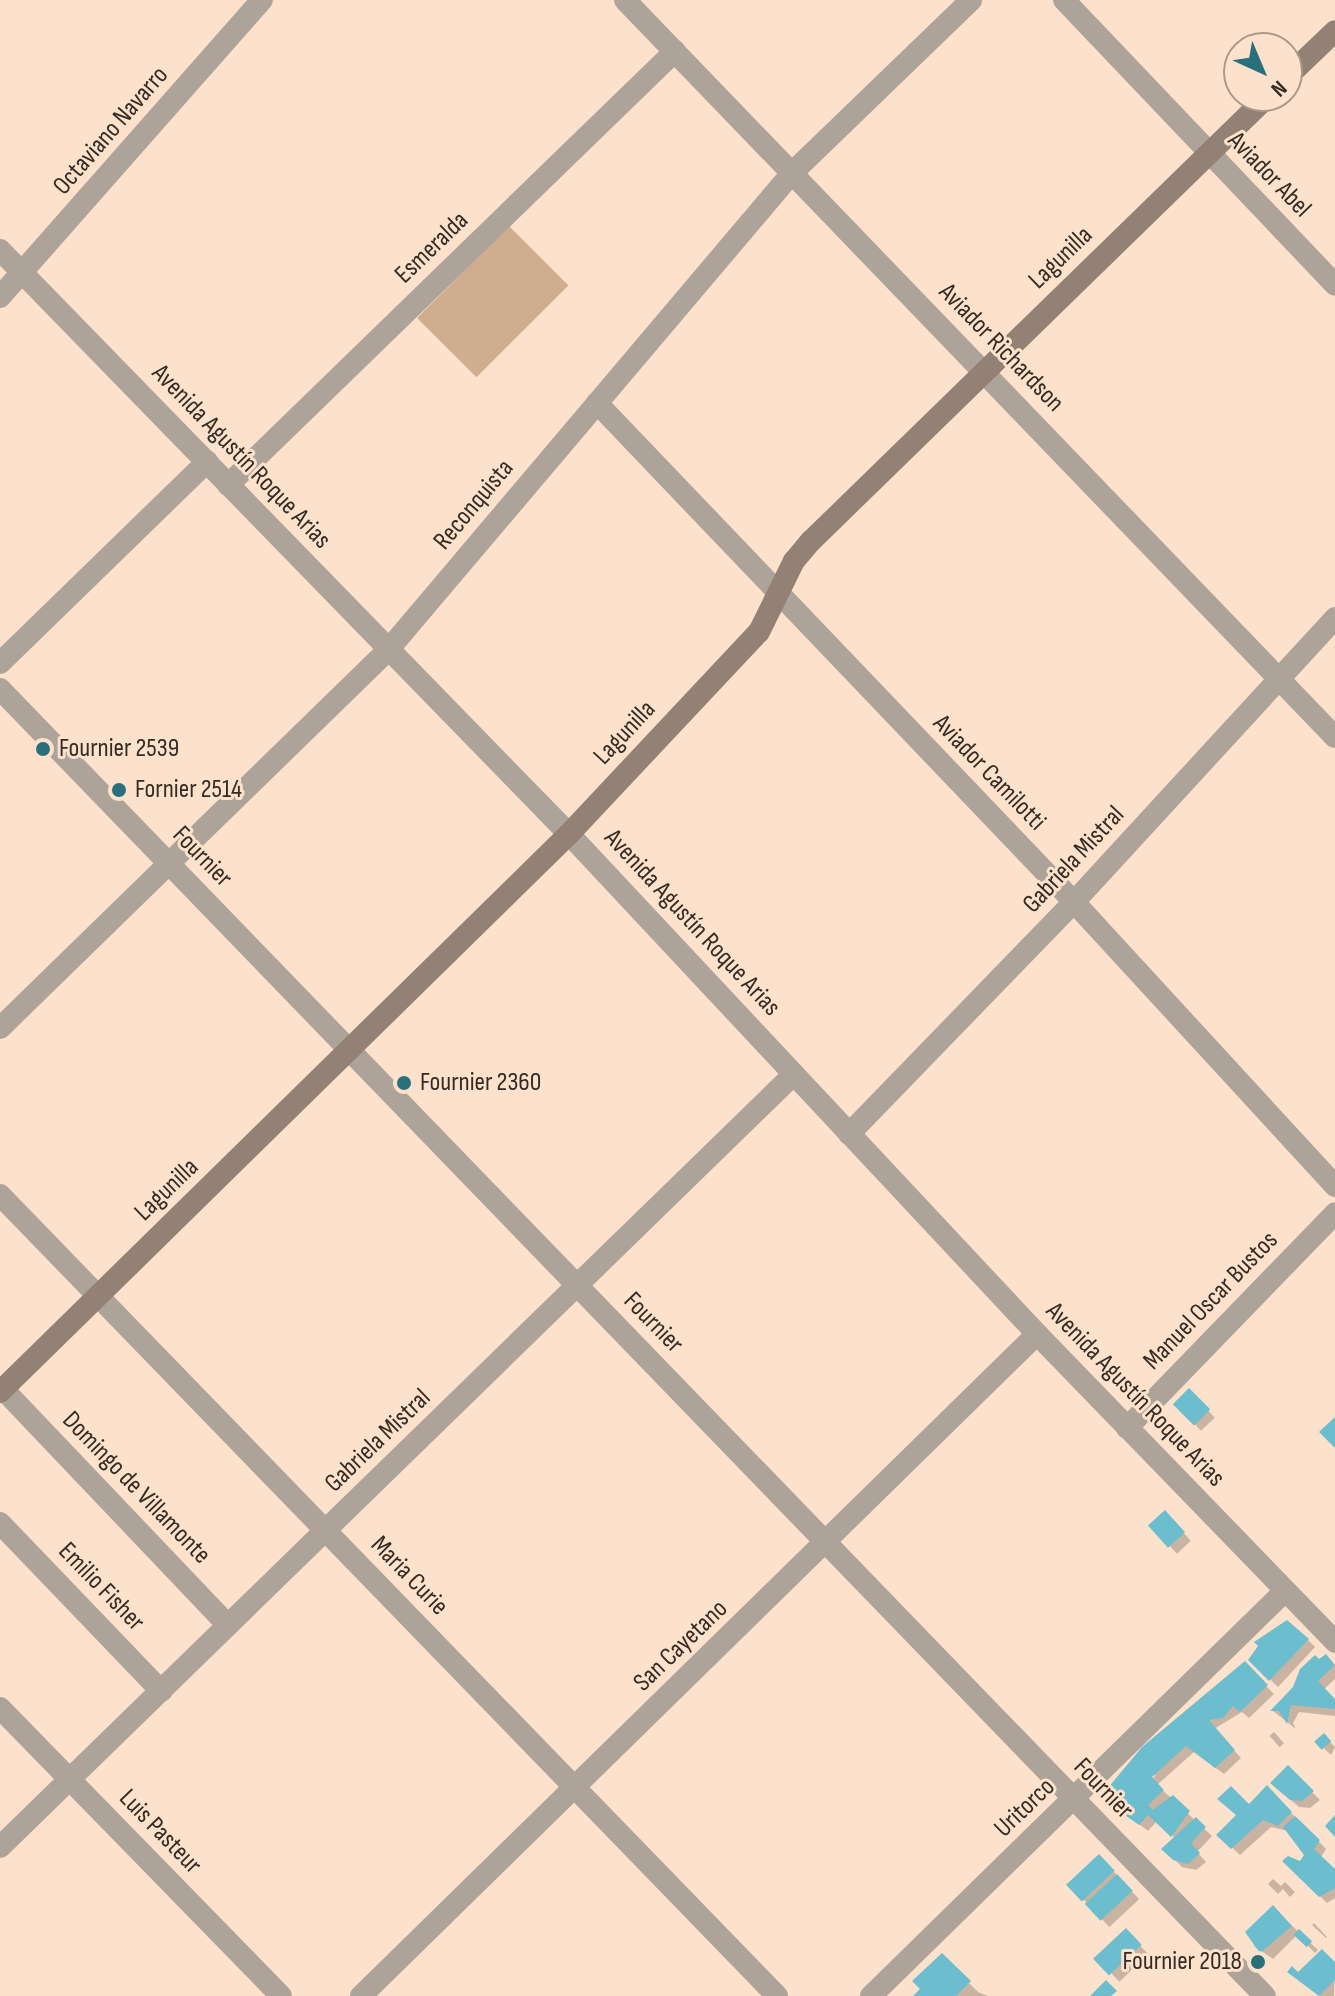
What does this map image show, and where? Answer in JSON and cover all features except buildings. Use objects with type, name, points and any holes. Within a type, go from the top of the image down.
[{"type":"main road","points":[[1303,62],[1335,31]]},
{"type":"main road","name":"Lagunilla","points":[[2,1390],[569,834],[759,632],[811,541],[1251,112]]},
{"type":"street","name":"Octaviano Navarro","points":[[0,297],[262,0]]},
{"type":"street","name":"Aviador Richardson","points":[[625,0],[1335,737]]},
{"type":"street","name":"Reconquista","points":[[0,1028],[389,649],[792,173],[971,0]]},
{"type":"street","name":"Aviador Abel","points":[[1064,0],[1335,285]]},
{"type":"street","name":"Esmeralda","points":[[228,485],[675,51]]},
{"type":"street","name":"Avenida Agustín Roque Arias","points":[[0,250],[569,834],[1037,1334],[1335,1642]]},
{"type":"street","name":"Aviador Camilotti","points":[[597,403],[1074,902],[1335,1186]]},
{"type":"street","points":[[0,663],[207,462]]},
{"type":"street","name":"Gabriela Mistral","points":[[849,1134],[1074,902],[1335,618]]},
{"type":"street","name":"Fournier","points":[[0,689],[1265,1996]]},
{"type":"street","name":"Gabriela Mistral","points":[[0,1847],[794,1074]]},
{"type":"street","name":"Maria Curie","points":[[0,1195],[777,1996]]},
{"type":"street","name":"Manuel Oscar Bustos","points":[[1127,1428],[1335,1213]]},
{"type":"street","name":"San Cayetano","points":[[361,1996],[827,1544],[1037,1334]]},
{"type":"street","name":"Domingo de Villamonte","points":[[2,1390],[228,1625]]},
{"type":"street","name":"Emilio Fisher","points":[[0,1523],[161,1691]]},
{"type":"street","name":"Uritorco","points":[[871,1996],[1285,1591]]},
{"type":"street","name":"Luis Pasteur","points":[[0,1708],[281,1996]]},
{"type":"shaded area","points":[[509,226],[568,285],[476,377],[417,318]]},
{"type":"place","name":"Fournier 2539","points":[[43,749]]},
{"type":"place","name":"Fornier 2514","points":[[119,790]]},
{"type":"place","name":"Fournier 2360","points":[[404,1083]]},
{"type":"place","name":"Fournier 2018","points":[[1258,1962]]}]
